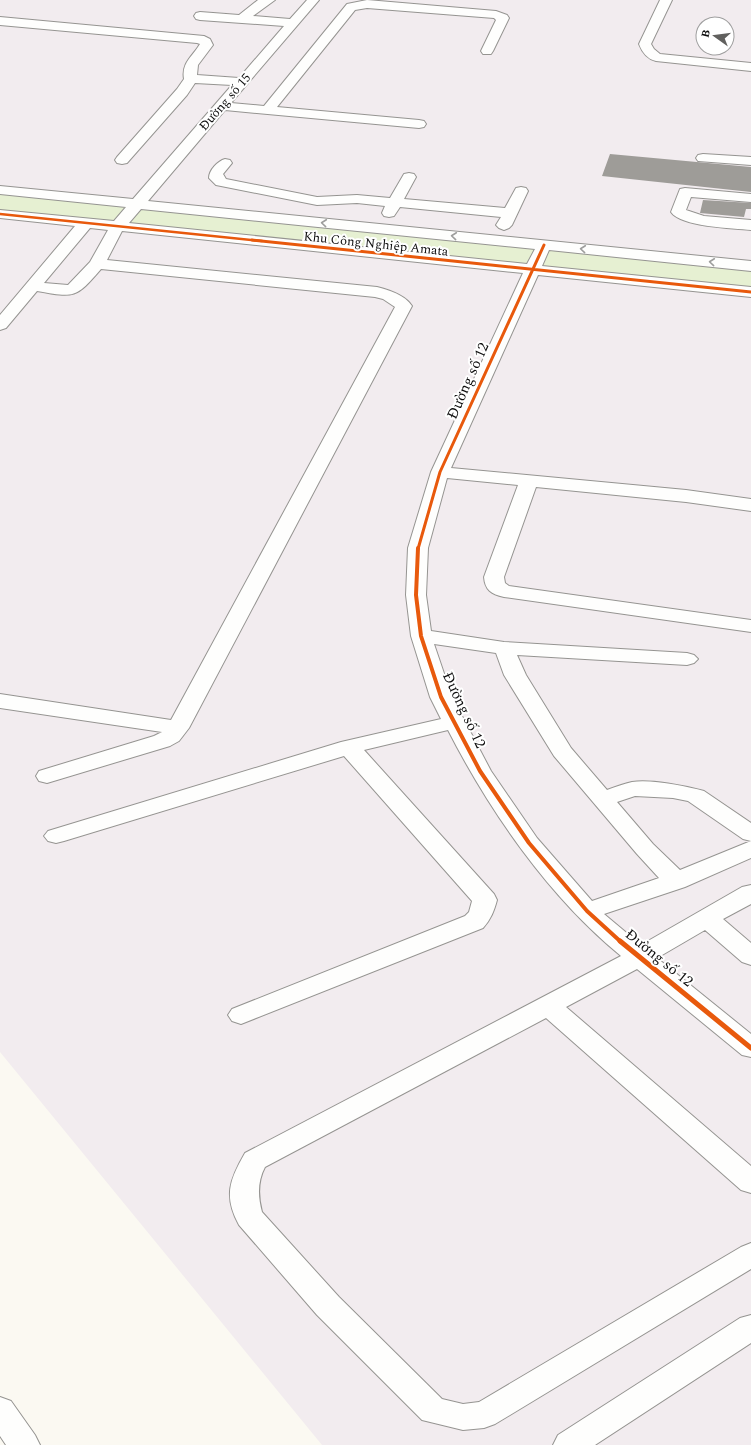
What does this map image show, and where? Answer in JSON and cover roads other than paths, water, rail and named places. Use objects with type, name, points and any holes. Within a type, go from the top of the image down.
[{"type":"street","points":[[242,19],[263,2],[269,0]]},
{"type":"street","name":"Đường số 15","points":[[32,286],[71,289],[77,286],[97,264],[117,227],[313,0]]},
{"type":"street","points":[[666,0],[645,44],[648,51],[656,58],[751,67]]},
{"type":"street","points":[[268,110],[351,7],[367,4],[496,14],[503,18],[487,51]]},
{"type":"street","points":[[200,16],[293,23]]},
{"type":"street","points":[[0,22],[200,39],[206,42],[207,45],[188,71],[191,79]]},
{"type":"street","points":[[191,79],[242,82]]},
{"type":"street","points":[[122,160],[182,92],[191,79]]},
{"type":"street","points":[[221,106],[419,124]]},
{"type":"street","points":[[703,158],[751,161]]},
{"type":"street","points":[[225,163],[216,174],[216,178],[221,182],[317,200],[357,199],[511,213]]},
{"type":"street","points":[[380,228],[409,177]]},
{"type":"street","name":"Khu Công Nghiệp Amata","points":[[0,190],[751,266]]},
{"type":"street","points":[[496,240],[521,191]]},
{"type":"street","points":[[751,198],[685,192],[678,212],[687,217],[702,220],[751,224]]},
{"type":"street","name":"Khu Công Nghiệp Amata","points":[[0,214],[751,292]]},
{"type":"street","points":[[0,325],[86,224]]},
{"type":"street","name":"Đường số 12","points":[[544,245],[440,472],[418,548],[416,595],[421,636],[441,697],[480,771],[529,844],[587,911],[607,931],[751,1048]]},
{"type":"street","points":[[47,776],[162,741],[171,736],[178,728],[404,306],[389,296],[377,292],[97,264]]},
{"type":"street","points":[[440,472],[686,496],[751,504]]},
{"type":"street","points":[[529,480],[494,577],[495,586],[504,591],[751,626]]},
{"type":"street","points":[[421,636],[504,648],[687,659]]},
{"type":"street","points":[[504,648],[516,675],[562,751],[645,849],[676,881]]},
{"type":"street","points":[[0,701],[178,728]]},
{"type":"street","points":[[56,836],[349,747],[455,722]]},
{"type":"street","points":[[241,1015],[474,922],[481,914],[484,900],[349,747]]},
{"type":"street","points":[[602,799],[633,789],[687,793],[696,796],[751,834]]},
{"type":"street","points":[[587,911],[676,881],[751,849]]},
{"type":"street","points":[[751,893],[639,957],[255,1160],[246,1178],[244,1199],[249,1217],[328,1306],[433,1411],[463,1417],[484,1415],[751,1255]]},
{"type":"street","points":[[706,918],[751,956]]},
{"type":"street","points":[[548,1005],[751,1182]]},
{"type":"street","points":[[569,1445],[751,1327]]},
{"type":"street","points":[[0,1410],[24,1445]]}]
